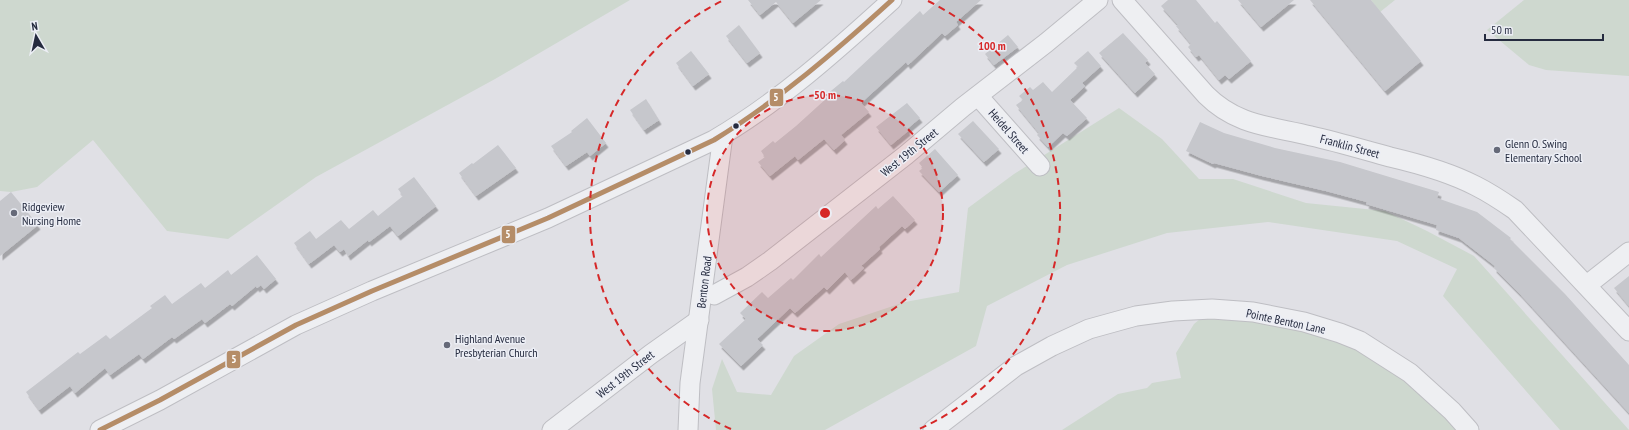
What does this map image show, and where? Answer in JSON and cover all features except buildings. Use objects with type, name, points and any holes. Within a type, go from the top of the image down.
[{"type":"street","points":[[100,430],[160,400],[296,325],[372,291],[548,218],[723,135],[739,125],[815,69],[841,48],[892,0]]},
{"type":"street","name":"West 19th Street","points":[[714,295],[747,277],[770,261],[1046,44],[1098,0]]},
{"type":"street","name":"Franklin Street","points":[[1122,0],[1206,95],[1216,105],[1232,115],[1257,124],[1310,135],[1448,173],[1476,185],[1496,197],[1515,210],[1629,331]]},
{"type":"street","name":"Heidel Street","points":[[978,96],[1040,166]]},
{"type":"street","name":"Benton Road","points":[[688,430],[690,384],[723,135]]},
{"type":"street","points":[[1587,285],[1629,252]]},
{"type":"street","name":"Pointe Benton Lane","points":[[933,430],[1016,366],[1052,346],[1089,329],[1136,316],[1173,310],[1212,309],[1253,312],[1304,322],[1360,341],[1410,373],[1452,411],[1469,430]]},
{"type":"street","name":"West 19th Street","points":[[552,430],[651,354],[699,320]]},
{"type":"shaded area","points":[[0,0],[630,0],[495,79],[316,177],[228,239],[167,231],[93,140],[37,187],[11,192],[0,191]]},
{"type":"shaded area","points":[[1371,0],[1395,0],[1380,12]]},
{"type":"shaded area","points":[[1524,0],[1629,0],[1629,76],[1546,70],[1529,65],[1487,30]]},
{"type":"shaded area","points":[[1119,108],[1162,139],[1199,179],[1233,179],[1306,203],[1385,211],[1474,256],[1629,430],[1560,430],[1443,296],[1457,269],[1397,241],[1268,222],[1167,233],[1067,265],[987,306],[976,346],[825,430],[716,430],[712,389],[722,359],[737,392],[771,395],[794,356],[839,324],[905,302],[959,292],[968,208],[1014,174]]},
{"type":"shaded area","points":[[1212,309],[1360,341],[1469,430],[1062,430],[1118,394],[1147,388],[1152,383],[1181,378],[1176,353],[1194,324]]},
{"type":"transit line","name":"5","points":[[100,430],[160,400],[296,325],[372,291],[548,218],[714,140],[738,125],[784,92],[850,38],[892,0]]},
{"type":"place","name":"Glenn O. Swing Elementary School","points":[[1497,150]]},
{"type":"place","name":"Ridgeview Nursing Home","points":[[14,213]]},
{"type":"place","name":"Highland Avenue Presbyterian Church","points":[[447,345]]}]
